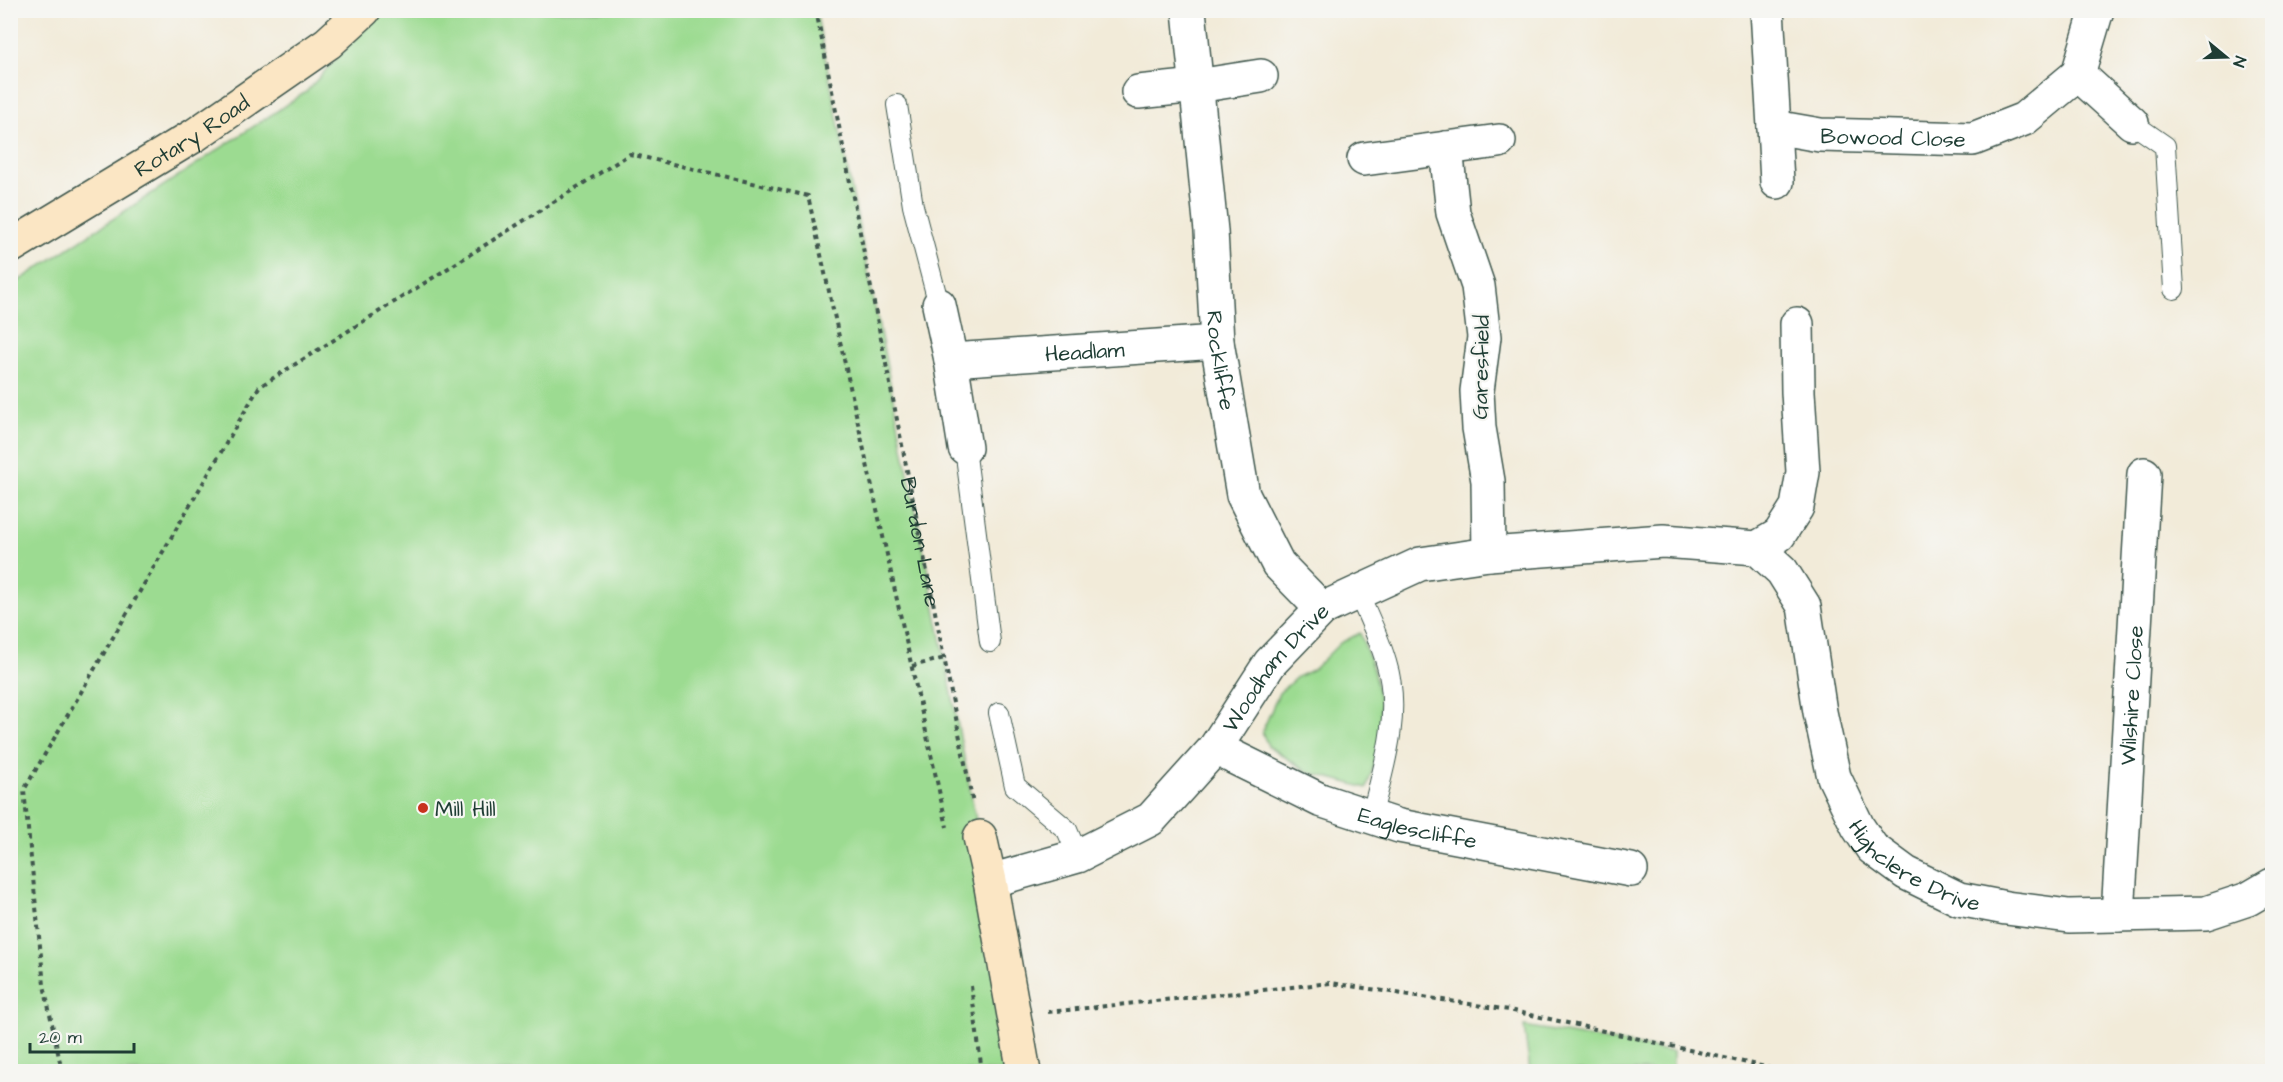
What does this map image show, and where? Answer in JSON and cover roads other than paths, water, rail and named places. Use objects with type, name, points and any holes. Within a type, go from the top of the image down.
[{"type":"main road","name":"Rotary Road","points":[[10,247],[195,135],[328,43],[364,10]]},
{"type":"main road","points":[[965,837],[990,881],[1024,1071]]},
{"type":"street","name":"Rockliffe","points":[[1189,10],[1211,231],[1217,342],[1243,495],[1278,564],[1322,609]]},
{"type":"street","points":[[1767,10],[1777,182]]},
{"type":"street","points":[[2097,10],[2078,74],[2132,123]]},
{"type":"street","name":"Bowood Close","points":[[1774,127],[1820,135],[1973,139],[2024,119],[2078,74]]},
{"type":"street","points":[[1138,92],[1261,76]]},
{"type":"street","points":[[1364,159],[1499,141]]},
{"type":"street","name":"Garesfield","points":[[1446,147],[1453,213],[1478,286],[1484,337],[1477,391],[1479,428],[1488,481],[1489,554]]},
{"type":"street","points":[[939,305],[951,360],[965,448]]},
{"type":"street","points":[[1756,548],[1779,535],[1797,507],[1803,472],[1797,324]]},
{"type":"street","name":"Headlam","points":[[951,360],[1217,342]]},
{"type":"street","name":"Wilshire Close","points":[[2118,915],[2144,474]]},
{"type":"street","name":"Woodham Drive","points":[[990,881],[1078,856],[1151,819],[1215,748],[1270,663],[1322,609],[1420,564],[1489,554],[1663,541],[1756,548]]},
{"type":"street","name":"Highclere Drive","points":[[1756,548],[1782,571],[1804,606],[1820,712],[1834,777],[1858,827],[1872,849],[1906,873],[1959,899],[2069,916],[2206,913],[2248,899],[2272,885]]},
{"type":"street","name":"Eaglescliffe","points":[[1215,748],[1320,800],[1399,826],[1631,870]]},
{"type":"lane","points":[[897,105],[913,206],[939,305]]},
{"type":"lane","points":[[2132,123],[2165,146],[2174,289]]},
{"type":"lane","points":[[965,448],[990,642]]},
{"type":"lane","points":[[1358,592],[1386,662],[1392,698],[1392,722],[1371,817]]},
{"type":"lane","points":[[999,713],[1015,786],[1067,830],[1078,856]]},
{"type":"place","name":"Mill Hill","points":[[423,808]]}]
